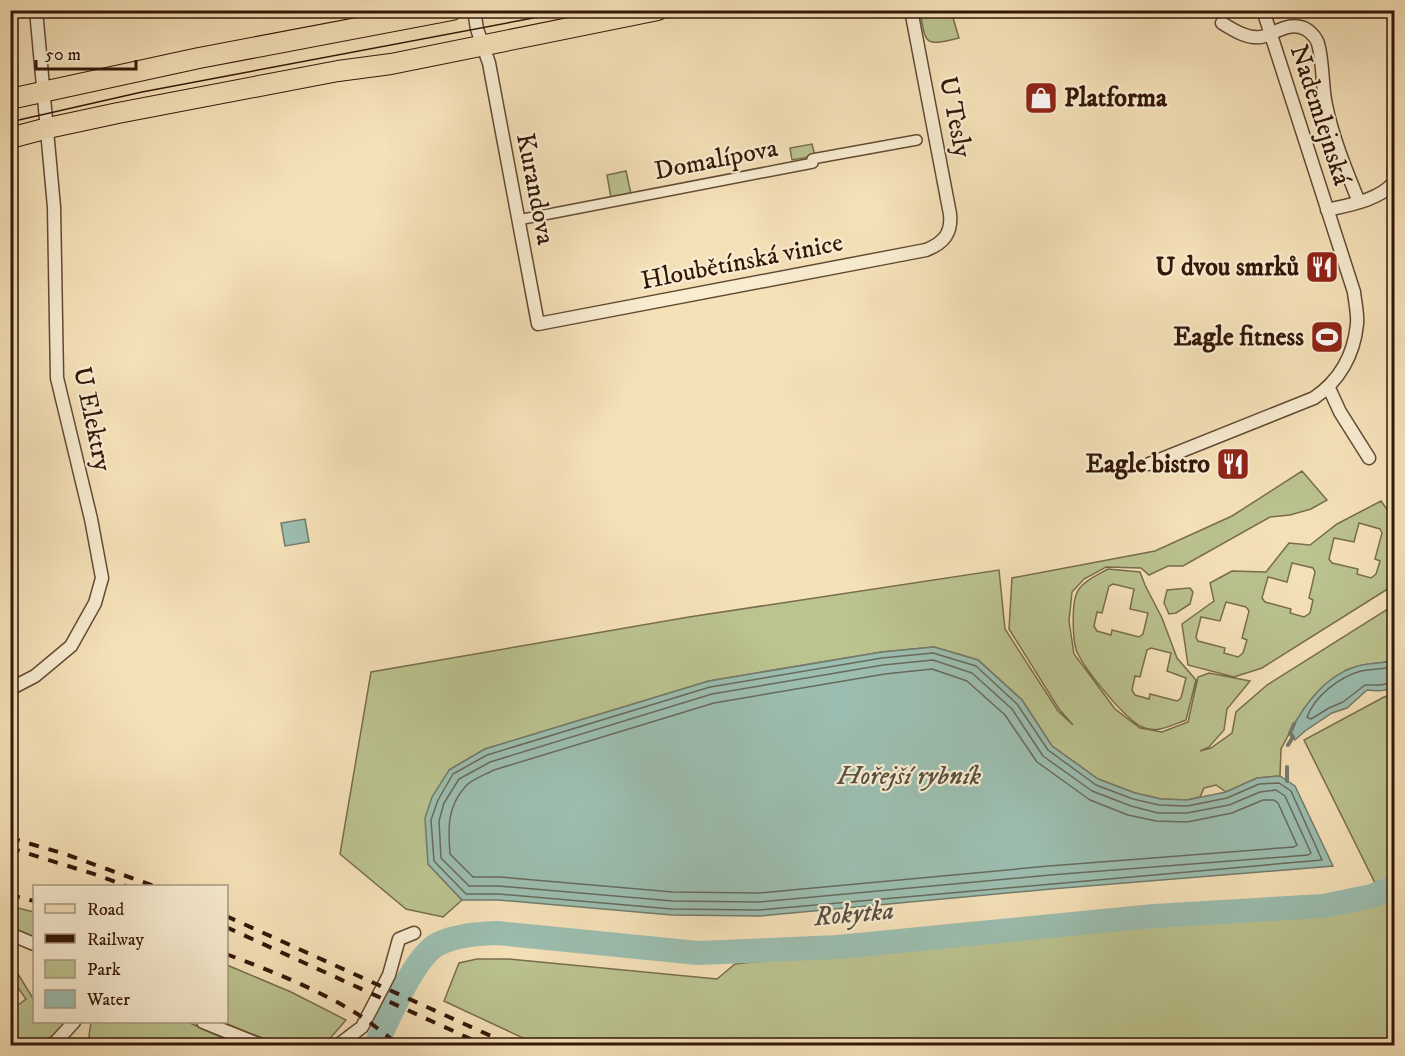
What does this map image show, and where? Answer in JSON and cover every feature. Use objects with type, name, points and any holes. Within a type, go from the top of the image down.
[{"type":"main road","points":[[10,99],[199,58],[452,10]]},
{"type":"main road","points":[[10,138],[48,128],[338,71],[486,54],[658,10]]},
{"type":"street","name":"U Elektry","points":[[10,689],[35,676],[71,646],[94,603],[102,578],[91,519],[57,378],[54,207],[36,10]]},
{"type":"street","name":"Kurandova","points":[[474,10],[486,54],[538,324]]},
{"type":"street","name":"U Tesly","points":[[911,10],[950,214],[949,233]]},
{"type":"street","name":"Nademlejnská","points":[[1149,464],[1314,398],[1329,388],[1341,372],[1353,347],[1358,322],[1354,292],[1263,10]]},
{"type":"street","name":"Nademlejnská","points":[[1222,23],[1246,36],[1263,37],[1286,27],[1299,27],[1310,32],[1317,42],[1326,106],[1341,157],[1359,202]]},
{"type":"street","name":"Domalípova","points":[[518,220],[813,163],[812,159],[917,140]]},
{"type":"street","name":"Nademlejnská","points":[[1394,168],[1395,175]]},
{"type":"street","name":"Nademlejnská","points":[[1327,210],[1359,202],[1389,188],[1395,182]]},
{"type":"street","name":"Hloubětínská vinice","points":[[538,324],[926,250],[935,246],[949,233]]},
{"type":"street","points":[[1329,388],[1340,412],[1370,458]]},
{"type":"street","points":[[338,1046],[362,1027],[389,975],[399,939],[414,933]]},
{"type":"street","points":[[10,934],[33,944]]},
{"type":"street","points":[[52,1046],[73,1023]]},
{"type":"street","points":[[206,1023],[263,1046]]},
{"type":"green space","points":[[920,11],[951,11],[959,38],[939,42],[928,40],[925,36]]},
{"type":"green space","points":[[812,144],[815,156],[792,160],[790,148]]},
{"type":"green space","points":[[626,171],[631,194],[611,198],[607,175]]},
{"type":"green space","points":[[1302,471],[1327,500],[1311,509],[1290,515],[1270,517],[1183,566],[1168,566],[1149,575],[1141,568],[1106,567],[1084,579],[1072,592],[1069,621],[1074,654],[1115,709],[1140,728],[1162,732],[1188,722],[1198,677],[1209,673],[1250,681],[1227,709],[1224,730],[1209,747],[1200,751],[1211,748],[1232,733],[1236,712],[1267,685],[1394,605],[1394,661],[1346,670],[1296,721],[1281,749],[1280,776],[1257,778],[1226,792],[1216,785],[1204,788],[1200,797],[1187,800],[1161,799],[1135,793],[1098,779],[1052,746],[1022,700],[978,660],[934,647],[882,652],[709,681],[485,749],[449,770],[428,864],[462,900],[443,917],[406,909],[340,854],[371,672],[689,617],[999,570],[1005,629],[1058,711],[1073,725],[1059,709],[1009,629],[1012,578],[1155,551],[1232,516]]},
{"type":"green space","points":[[1381,501],[1394,519],[1394,585],[1262,668],[1234,677],[1188,665],[1182,624],[1214,601],[1210,583],[1232,571],[1266,572],[1289,543],[1310,545],[1337,524]],"holes":[[[1359,523],[1380,529],[1382,533],[1375,559],[1380,561],[1376,574],[1371,578],[1357,574],[1358,569],[1332,563],[1329,559],[1334,538],[1354,542]],[[1292,563],[1313,568],[1315,572],[1309,598],[1313,600],[1310,613],[1304,617],[1290,613],[1291,609],[1265,602],[1262,598],[1268,577],[1287,582]],[[1226,602],[1246,607],[1249,611],[1242,638],[1247,640],[1243,653],[1238,657],[1224,653],[1225,648],[1198,641],[1196,637],[1201,617],[1220,621]]]},
{"type":"green space","points":[[1108,569],[1140,572],[1162,618],[1177,658],[1196,680],[1186,720],[1153,730],[1142,727],[1134,722],[1107,694],[1078,654],[1073,625],[1076,595],[1085,583]],"holes":[[[1113,584],[1134,589],[1130,609],[1148,613],[1143,634],[1139,637],[1112,630],[1111,635],[1097,631],[1094,626],[1097,612],[1102,613],[1109,586]],[[1151,648],[1171,653],[1167,671],[1186,678],[1181,698],[1177,701],[1150,694],[1149,699],[1135,695],[1132,690],[1135,676],[1140,677],[1147,650]]]},
{"type":"green space","points":[[1190,588],[1193,592],[1190,604],[1176,613],[1169,614],[1164,603],[1167,590]]},
{"type":"green space","points":[[1394,694],[1394,876],[1376,885],[1304,740],[1384,697]]},
{"type":"green space","points":[[1394,896],[1394,1045],[540,1046],[444,1001],[459,963],[477,959],[509,959],[717,979],[735,964],[804,956],[1361,909]]},
{"type":"green space","points":[[10,906],[33,912],[33,938],[11,929]]},
{"type":"green space","points":[[10,961],[33,998],[33,1023],[68,1025],[38,1045],[11,1045],[11,1003],[14,1008],[26,999],[11,978]]},
{"type":"green space","points":[[228,965],[291,992],[346,1020],[326,1043],[297,1045],[273,1041],[225,1023],[228,1023]]},
{"type":"green space","points":[[91,1023],[190,1023],[238,1045],[100,1045],[92,1044],[89,1036]]},
{"type":"water","points":[[305,519],[309,542],[285,546],[281,523]]},
{"type":"water","name":"Hořejší rybník","points":[[934,647],[978,660],[1022,700],[1052,746],[1098,779],[1135,793],[1161,799],[1187,800],[1226,792],[1257,778],[1280,776],[1295,786],[1333,866],[760,916],[672,915],[498,900],[462,900],[428,864],[425,818],[432,797],[449,770],[485,749],[709,681],[882,652]]},
{"type":"water","points":[[1394,661],[1394,686],[1385,690],[1367,690],[1347,708],[1332,713],[1295,740],[1290,733],[1296,722],[1310,700],[1328,682],[1339,674],[1362,665]]},
{"type":"waterway","points":[[1288,745],[1293,737],[1290,733],[1294,724]]},
{"type":"waterway","points":[[1287,767],[1287,781]]},
{"type":"waterway","name":"Rokytka","points":[[375,1046],[402,990],[429,951],[438,944],[467,936],[497,933],[698,953],[838,947],[1154,916],[1323,906],[1372,896],[1394,887]]},
{"type":"tram line","points":[[10,122],[142,92],[576,10]]},
{"type":"railway","points":[[10,838],[62,853],[151,885]]},
{"type":"railway","points":[[10,848],[123,885]]},
{"type":"railway","points":[[10,895],[33,901]]},
{"type":"railway","points":[[228,917],[513,1046]]},
{"type":"railway","points":[[228,928],[486,1046]]},
{"type":"railway","points":[[228,955],[321,994],[364,1018],[401,1046]]},
{"type":"place","name":"Platforma","points":[[1041,98]]},
{"type":"place","name":"U dvou smrků","points":[[1322,267]]},
{"type":"place","name":"Eagle fitness","points":[[1327,337]]},
{"type":"place","name":"Eagle bistro","points":[[1233,464]]}]
